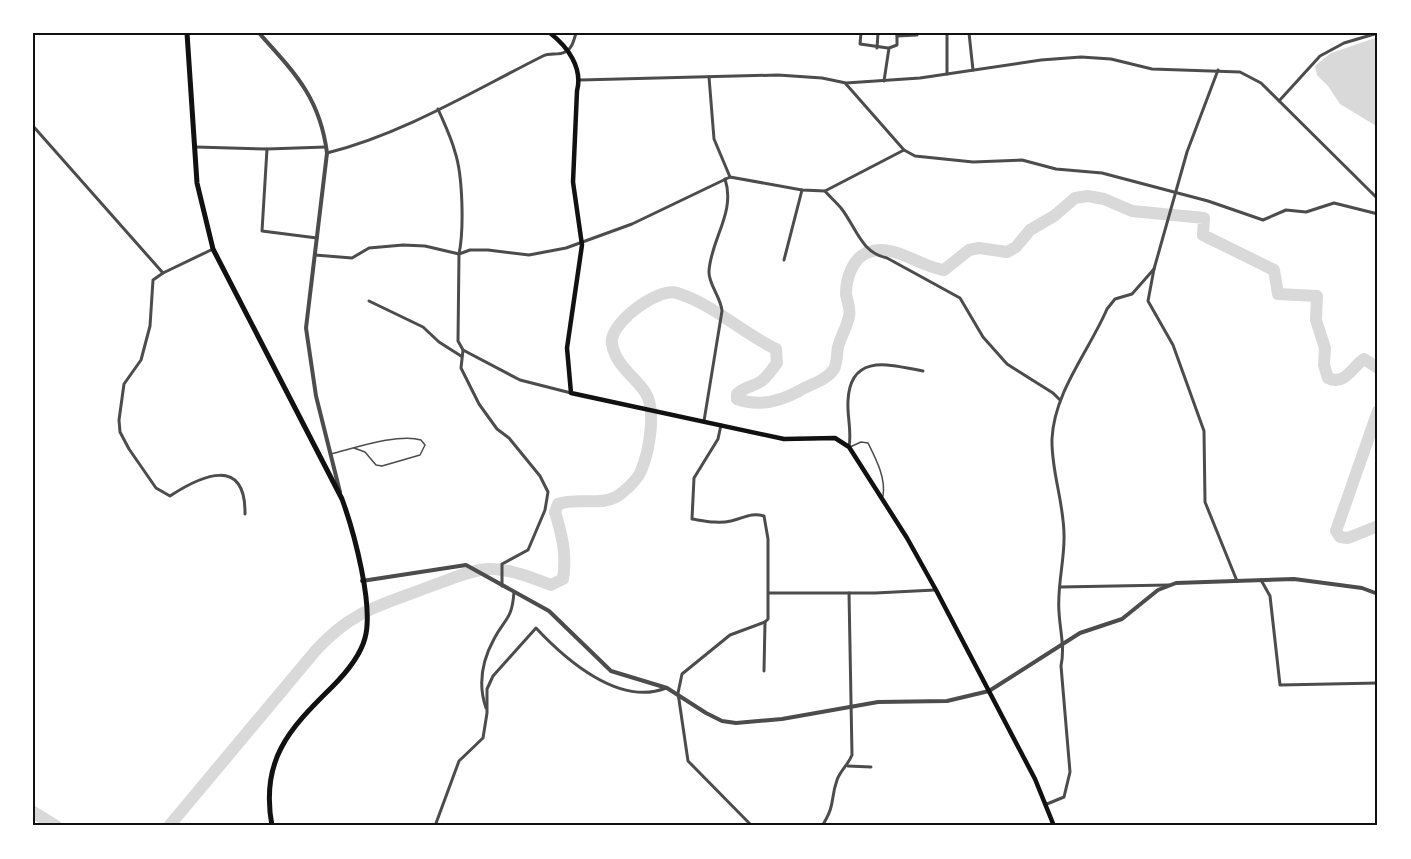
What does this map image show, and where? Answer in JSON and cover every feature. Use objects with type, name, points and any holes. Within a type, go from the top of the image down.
[{"type":"highway","points":[[187,33],[194,147],[203,218],[213,249],[342,499],[350,523],[366,603],[366,638],[356,659],[339,680],[298,721],[280,746],[270,774],[268,805],[272,826]]},
{"type":"main road","points":[[550,33],[568,50],[580,80],[576,97],[573,182],[582,245],[567,348],[571,393],[793,441],[835,438],[849,447],[936,590],[1047,804],[1054,826]]},
{"type":"street","points":[[259,33],[309,93],[318,112],[326,147],[306,328],[316,396],[342,499]]},
{"type":"street","points":[[327,153],[376,137],[438,109],[547,53],[562,54],[568,50],[576,33]]},
{"type":"street","points":[[861,33],[860,44],[877,48],[897,45],[897,34],[917,35]]},
{"type":"street","points":[[877,48],[878,33]]},
{"type":"street","points":[[946,33],[947,74]]},
{"type":"street","points":[[969,33],[973,70]]},
{"type":"street","points":[[1279,101],[1320,56],[1344,43],[1378,33]]},
{"type":"street","points":[[884,81],[889,48]]},
{"type":"street","points":[[580,80],[778,75],[822,78],[846,83],[884,81],[1081,57],[1111,59],[1152,69],[1240,72],[1250,76],[1279,101],[1378,199]]},
{"type":"street","points":[[1218,70],[1187,152],[1154,269],[1148,301],[1173,345],[1204,431],[1205,502],[1237,581]]},
{"type":"street","points":[[708,77],[714,139],[730,177]]},
{"type":"street","points":[[846,83],[904,150],[915,156],[973,162],[1022,160],[1056,169],[1101,173],[1175,195],[1208,201],[1263,220],[1286,210],[1306,212],[1334,203],[1378,214]]},
{"type":"street","points":[[438,109],[456,154],[462,242],[459,254],[458,341],[464,350],[520,380],[571,393]]},
{"type":"street","points":[[33,126],[163,273]]},
{"type":"street","points":[[194,147],[267,149],[326,147]]},
{"type":"street","points":[[267,149],[262,231],[317,238]]},
{"type":"street","points":[[315,255],[352,258],[369,248],[403,245],[425,246],[459,254],[470,250],[529,255],[582,245],[730,177],[802,190],[825,191],[904,150]]},
{"type":"street","points":[[704,421],[722,311],[721,301],[708,274],[716,239],[726,216],[725,179]]},
{"type":"street","points":[[784,260],[802,190]]},
{"type":"street","points":[[825,191],[840,206],[859,240],[873,253],[960,298],[983,337],[1007,364],[1058,396],[1060,400]]},
{"type":"street","points":[[213,249],[153,280],[150,326],[141,360],[124,384],[119,420],[120,432],[156,488],[170,496],[190,483],[212,475],[229,476],[238,483],[245,495],[244,514]]},
{"type":"street","points":[[1047,804],[1064,797],[1070,772],[1061,666],[1063,643],[1059,611],[1065,537],[1054,472],[1052,438],[1060,400],[1111,302],[1132,294],[1154,269]]},
{"type":"street","points":[[369,301],[423,327],[439,342],[461,356]]},
{"type":"street","points":[[464,350],[461,356],[461,368],[479,404],[497,429],[509,438],[540,476],[548,492],[545,510],[528,550],[523,555],[504,561],[501,567],[502,587]]},
{"type":"street","points":[[849,447],[852,430],[848,401],[851,384],[857,374],[870,365],[882,364],[924,371]]},
{"type":"street","points":[[721,425],[718,439],[694,478],[692,519],[714,523],[730,521],[753,513],[764,516],[768,539],[769,592],[769,609],[765,622],[764,671]]},
{"type":"street","points":[[362,581],[454,564],[470,567],[502,587],[549,611],[611,671],[668,688],[706,713],[722,721],[736,723],[852,708],[878,702],[947,701],[989,691],[1080,633],[1122,619],[1149,596],[1169,585]]},
{"type":"street","points":[[1261,580],[1269,596],[1280,685],[1378,683]]},
{"type":"street","points":[[1060,587],[1307,580],[1362,588],[1378,594]]},
{"type":"street","points":[[769,592],[849,593],[936,590]]},
{"type":"street","points":[[487,713],[481,692],[481,675],[494,638],[509,620],[514,592]]},
{"type":"street","points":[[822,826],[834,806],[837,777],[848,765],[852,755],[849,593]]},
{"type":"street","points":[[752,826],[688,761],[678,693],[682,674],[730,635],[765,622]]},
{"type":"street","points":[[435,826],[459,762],[483,738],[487,713],[487,689],[493,676],[536,628],[584,673],[601,682],[650,693],[668,688]]},
{"type":"street","points":[[848,765],[871,768]]},
{"type":"lane","points":[[331,454],[354,448],[415,437],[422,440],[425,445],[420,455],[382,466],[376,465],[365,452],[354,448]]},
{"type":"lane","points":[[849,447],[861,442],[868,443],[878,463],[884,489],[883,501]]},
{"type":"shaded area","points":[[1378,37],[1378,127],[1340,104],[1317,75],[1315,66],[1331,53]]},
{"type":"waterway","points":[[169,826],[317,649],[357,616],[398,598],[481,570],[496,569],[512,572],[551,585],[563,579],[563,545],[555,512],[558,504],[600,501],[616,497],[636,479],[644,463],[651,420],[649,400],[617,358],[612,344],[613,336],[626,317],[647,301],[658,296],[677,293],[690,298],[776,349],[777,363],[765,378],[737,394],[737,399],[753,403],[776,400],[822,379],[834,369],[838,347],[849,314],[847,281],[855,263],[863,255],[878,250],[888,251],[944,270],[969,250],[979,248],[1007,252],[1016,247],[1030,230],[1054,216],[1075,198],[1088,196],[1104,199],[1132,211],[1204,218],[1203,235],[1274,270],[1278,294],[1317,296],[1316,320],[1325,348],[1324,365],[1328,378],[1334,380],[1344,378],[1364,359],[1378,368]]},
{"type":"waterway","points":[[1378,411],[1336,531],[1340,537],[1348,538],[1378,526]]},
{"type":"waterway","points":[[33,812],[56,826]]}]
